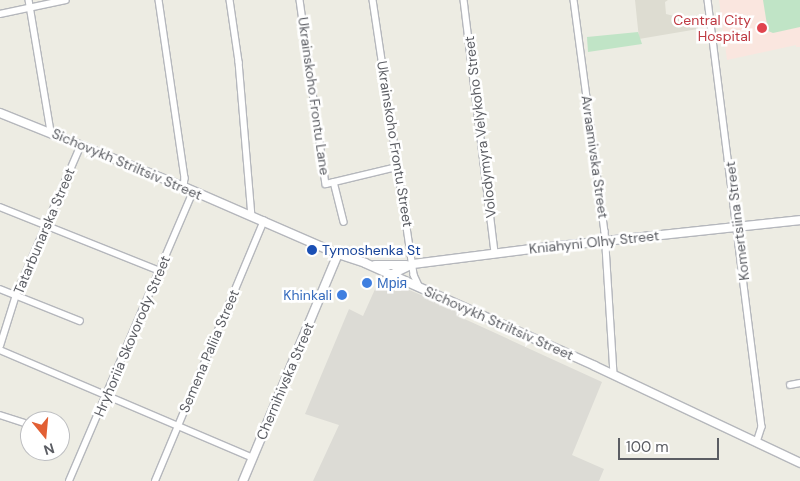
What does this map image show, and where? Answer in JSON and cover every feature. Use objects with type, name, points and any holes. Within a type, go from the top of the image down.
[{"type":"main road","name":"Sichovykh Striltsiv Street","points":[[0,113],[81,144],[338,254],[365,263],[614,375],[800,463]]},
{"type":"main road","name":"Kniahyni Olhy Street","points":[[390,275],[413,264],[606,240],[800,220]]},
{"type":"main road","name":"Chernihivska Street","points":[[243,481],[338,254]]},
{"type":"main road","points":[[365,263],[381,266],[413,264]]},
{"type":"street","points":[[29,0],[51,132]]},
{"type":"street","points":[[0,14],[66,0]]},
{"type":"street","points":[[159,0],[186,178],[184,187]]},
{"type":"street","points":[[230,0],[239,62],[252,216]]},
{"type":"street","name":"Ukrainskoho Frontu Lane","points":[[300,0],[326,184],[397,167]]},
{"type":"street","name":"Ukrainskoho Frontu Street","points":[[373,0],[414,275],[420,288]]},
{"type":"street","name":"Volodymyra Velykoho Street","points":[[464,0],[495,254]]},
{"type":"street","name":"Avraamivska Street","points":[[574,0],[606,240],[614,375]]},
{"type":"street","name":"Komertsiina Street","points":[[708,0],[762,427],[757,442]]},
{"type":"street","name":"Tatarbunarska Street","points":[[0,348],[16,295],[81,144]]},
{"type":"street","name":"Ukrainskoho Frontu Lane","points":[[334,182],[344,222]]},
{"type":"street","name":"Hryhoriia Skovorody Street","points":[[69,481],[193,191]]},
{"type":"street","points":[[0,207],[160,271]]},
{"type":"street","name":"Semena Paliia Street","points":[[155,481],[176,425],[264,222]]},
{"type":"street","points":[[0,289],[80,321]]},
{"type":"street","points":[[0,348],[253,458]]},
{"type":"street","points":[[790,385],[800,383]]},
{"type":"street","points":[[0,415],[20,421]]},
{"type":"shaded area","points":[[635,0],[668,0],[665,2],[666,14],[678,17],[697,15],[698,29],[639,39]]},
{"type":"shaded area","name":"Central City Hospital","points":[[719,0],[800,0],[800,47],[796,47],[796,45],[727,60]]},
{"type":"shaded area","points":[[380,278],[460,311],[458,316],[602,382],[572,455],[604,469],[599,481],[313,481],[339,425],[305,414],[349,309],[363,316]]},
{"type":"green space","points":[[763,0],[800,0],[800,27],[773,33],[768,31]]},
{"type":"green space","points":[[638,32],[642,44],[588,52],[587,37]]},
{"type":"place","name":"Central City Hospital","points":[[762,28]]},
{"type":"place","name":"Tymoshenka St","points":[[312,250]]},
{"type":"place","name":"Мрія","points":[[367,283]]},
{"type":"place","name":"Khinkali","points":[[342,295]]}]
